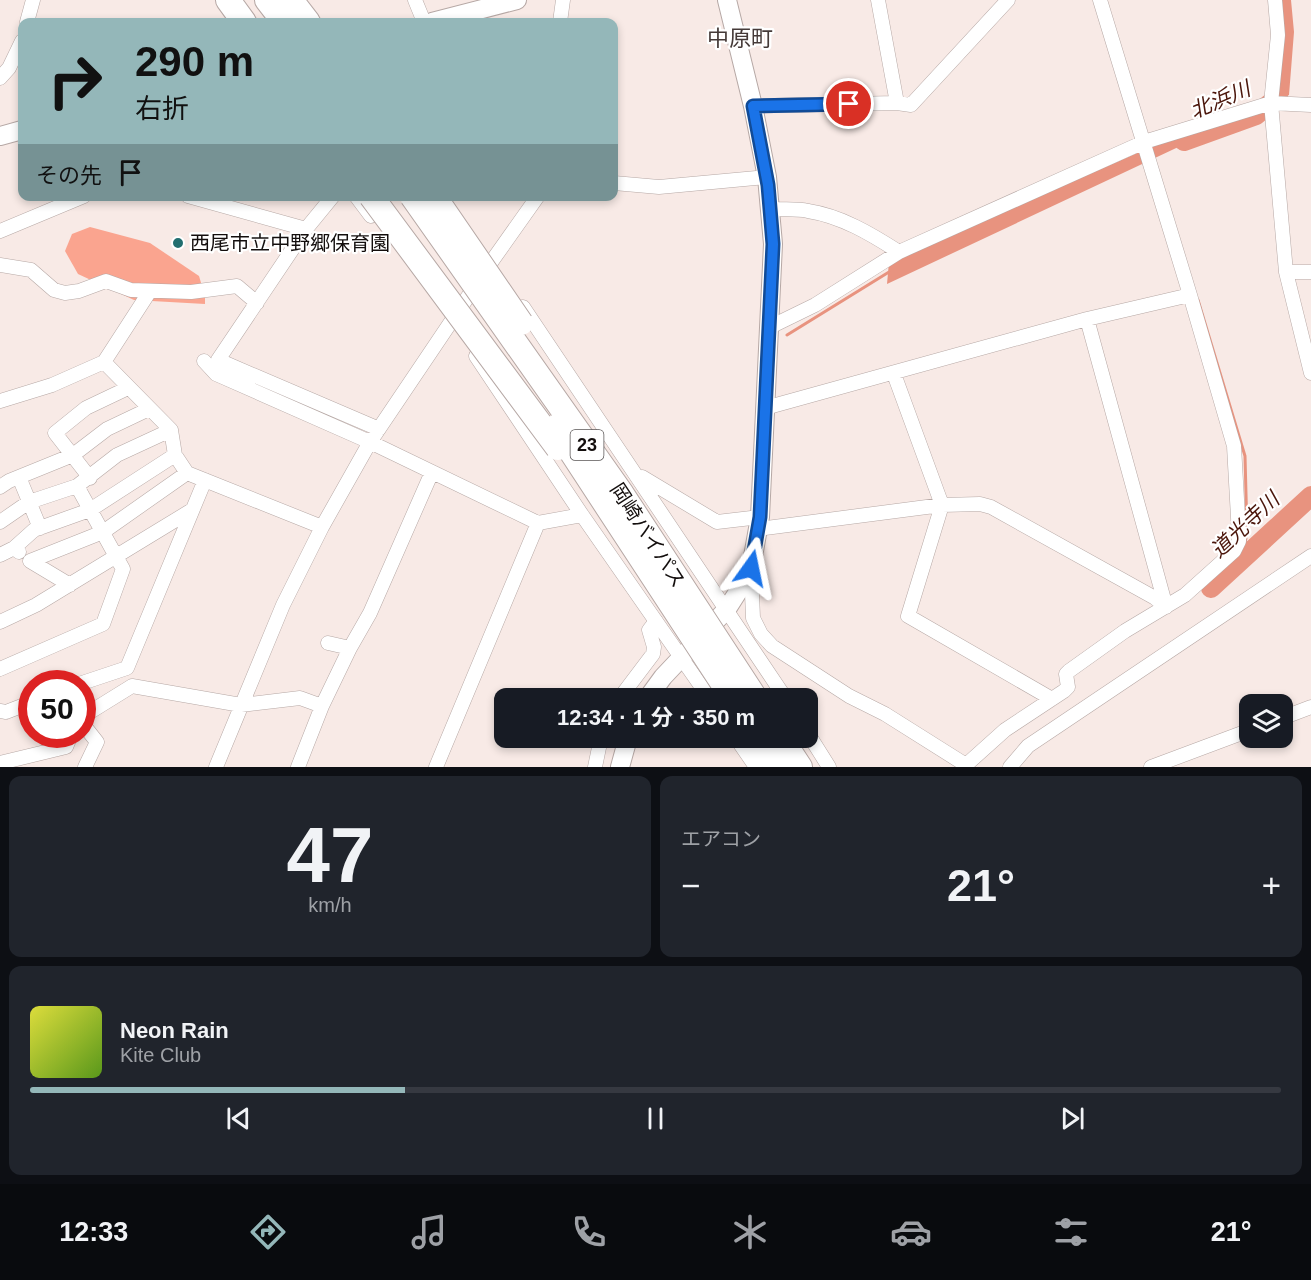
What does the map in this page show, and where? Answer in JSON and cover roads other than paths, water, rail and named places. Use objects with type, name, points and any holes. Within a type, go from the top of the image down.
[{"type":"highway","points":[[267,0],[281,18]]},
{"type":"highway","points":[[291,0],[305,18]]},
{"type":"highway","points":[[234,8],[256,18]]},
{"type":"highway","name":"23","points":[[375,201],[570,464],[584,470]]},
{"type":"highway","name":"岡崎バイパス","points":[[397,201],[512,363],[726,688]]},
{"type":"highway","name":"岡崎バイパス","points":[[416,201],[622,494],[749,688]]},
{"type":"highway","name":"23","points":[[437,201],[536,346],[622,481],[622,494]]},
{"type":"highway","points":[[765,748],[777,767]]},
{"type":"highway","points":[[788,748],[800,767]]},
{"type":"main road","points":[[447,18],[517,0]]},
{"type":"main road","points":[[655,688],[727,609],[741,587],[751,568],[759,523],[773,244],[767,177],[753,106],[727,0]]},
{"type":"main road","points":[[0,136],[18,131]]},
{"type":"main road","points":[[620,767],[625,748]]},
{"type":"street","points":[[28,18],[33,0]]},
{"type":"street","points":[[416,0],[423,18]]},
{"type":"street","points":[[561,18],[563,0]]},
{"type":"street","points":[[878,0],[897,103]]},
{"type":"street","points":[[753,106],[897,103],[911,105],[1008,0]]},
{"type":"street","points":[[751,568],[753,618],[761,634],[772,646],[849,696],[885,714],[967,766],[1005,730],[1068,687],[1066,675],[1069,671],[1125,631],[1194,588],[1234,551],[1239,541],[1234,446],[1100,0]]},
{"type":"street","points":[[1275,0],[1278,35],[1271,103],[1286,272],[1311,374]]},
{"type":"street","points":[[0,78],[9,68],[18,49]]},
{"type":"street","points":[[770,327],[815,305],[899,252],[1144,142],[1271,103],[1311,105]]},
{"type":"street","points":[[618,183],[659,188],[767,177]]},
{"type":"street","points":[[0,231],[72,201]]},
{"type":"street","points":[[207,201],[306,229]]},
{"type":"street","points":[[329,201],[306,229],[218,360],[379,429]]},
{"type":"street","points":[[360,201],[453,321],[582,515],[703,688]]},
{"type":"street","points":[[450,201],[637,474],[779,688]]},
{"type":"street","points":[[216,767],[283,605],[322,527],[370,442],[534,201]]},
{"type":"street","points":[[770,209],[807,210],[830,217],[869,233],[899,252]]},
{"type":"street","points":[[0,265],[31,270],[54,290],[65,293],[79,291],[106,281],[131,290],[150,291],[191,292],[237,286],[257,303]]},
{"type":"street","points":[[1286,272],[1311,272]]},
{"type":"street","points":[[0,401],[52,385],[104,362],[150,291]]},
{"type":"street","points":[[765,408],[1087,319],[1190,295]]},
{"type":"street","points":[[1087,319],[1166,606]]},
{"type":"street","points":[[204,361],[216,374],[370,442],[538,523],[582,515]]},
{"type":"street","points":[[104,362],[171,430],[175,455],[187,473],[322,527]]},
{"type":"street","points":[[894,374],[942,505],[908,616],[1052,699]]},
{"type":"street","points":[[90,478],[55,433],[86,408],[128,387]]},
{"type":"street","points":[[0,487],[73,455],[107,429],[149,409]]},
{"type":"street","points":[[0,522],[29,502],[77,486],[117,455],[171,430]]},
{"type":"street","points":[[0,555],[14,548],[34,530],[90,510],[175,455]]},
{"type":"street","points":[[298,767],[322,706],[370,613],[432,472]]},
{"type":"street","points":[[30,561],[103,532],[187,473]]},
{"type":"street","points":[[637,474],[717,522],[759,523],[942,505],[980,504],[992,507],[1166,606]]},
{"type":"street","points":[[19,477],[40,528]]},
{"type":"street","points":[[96,678],[127,668],[205,480]]},
{"type":"street","points":[[0,669],[103,624],[123,569],[77,486]]},
{"type":"street","points":[[0,622],[36,605],[192,510]]},
{"type":"street","points":[[436,767],[538,523]]},
{"type":"street","points":[[14,548],[30,561],[70,585]]},
{"type":"street","points":[[1010,767],[1028,746],[1311,556]]},
{"type":"street","points":[[627,688],[653,654],[654,647],[649,630],[656,621]]},
{"type":"street","points":[[328,643],[350,648]]},
{"type":"street","points":[[96,708],[132,686],[241,705],[300,698],[322,706]]},
{"type":"street","points":[[0,711],[6,712],[18,707]]},
{"type":"street","points":[[1293,714],[1311,707]]},
{"type":"street","points":[[1151,767],[1239,734]]},
{"type":"street","points":[[0,764],[62,748]]},
{"type":"street","points":[[85,767],[94,748]]},
{"type":"street","points":[[595,767],[599,748]]},
{"type":"street","points":[[743,748],[756,767]]},
{"type":"street","points":[[817,748],[829,767]]},
{"type":"waterway","name":"北浜川","points":[[1184,141],[1256,115],[1278,97]]},
{"type":"waterway","points":[[787,335],[889,272]]},
{"type":"waterway","points":[[1198,300],[1245,456],[1247,533],[1242,558]]},
{"type":"waterway","name":"道光寺川","points":[[1211,588],[1311,496]]},
{"type":"place","name":"西尾市立中野郷保育園","points":[[178,243]]},
{"type":"district","name":"中原町","points":[[740,38]]}]
